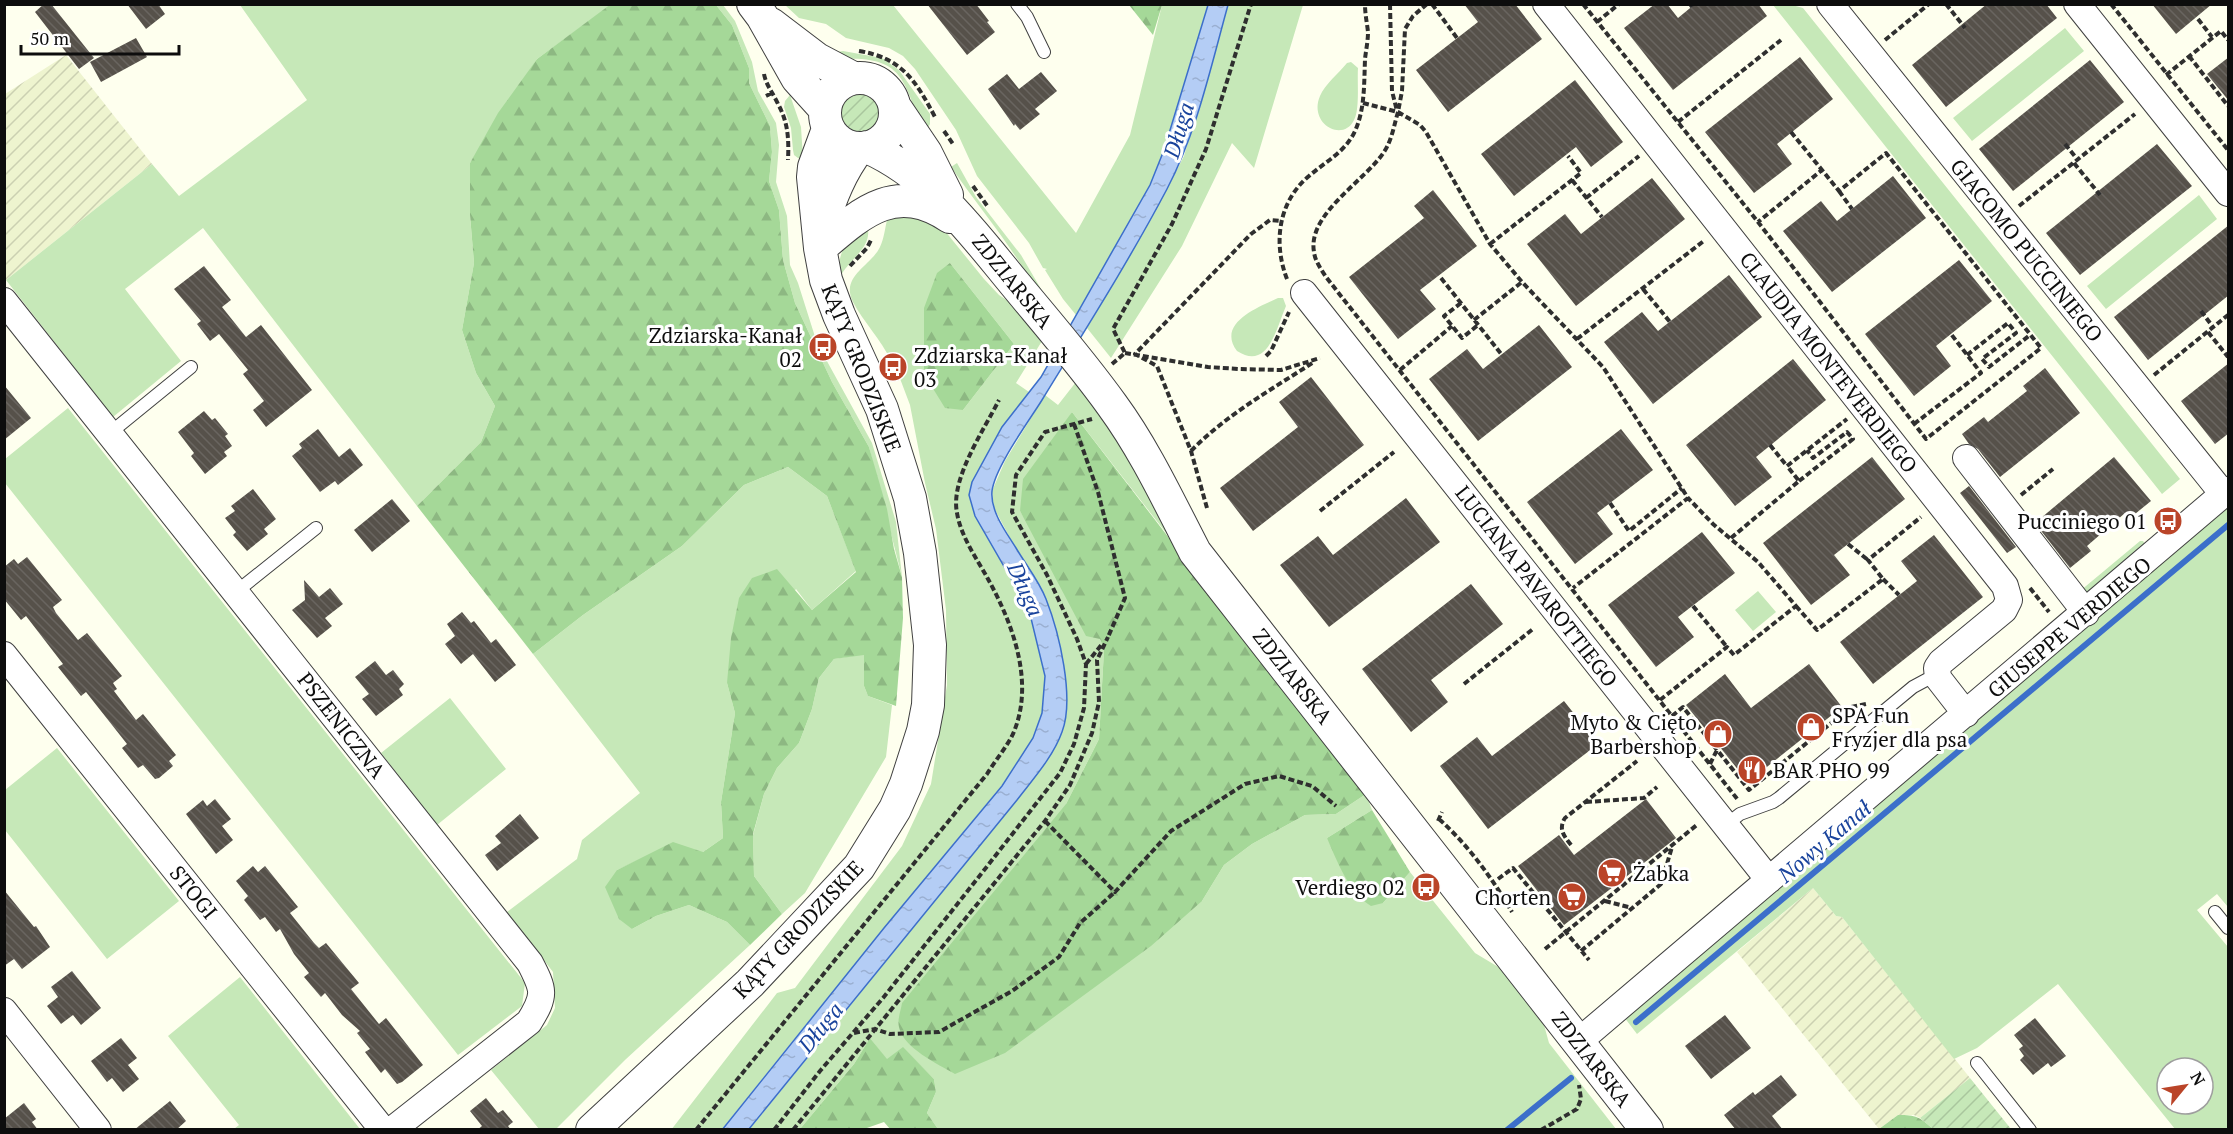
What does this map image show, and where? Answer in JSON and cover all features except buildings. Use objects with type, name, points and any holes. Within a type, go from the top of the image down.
[{"type":"street","name":"CLAUDIA MONTEVERDIEGO","points":[[1546,4],[2005,586],[2009,600],[2004,610],[1941,662],[1937,668],[1938,678]]},
{"type":"street","name":"GIACOMO PUCCINIEGO","points":[[1830,4],[2226,492]]},
{"type":"street","points":[[2077,4],[2142,101],[2229,193]]},
{"type":"street","points":[[757,10],[817,59],[853,78]]},
{"type":"street","points":[[757,10],[784,86],[809,120],[801,164]]},
{"type":"street","points":[[784,86],[826,119],[841,143],[863,148],[877,144],[885,137],[892,128],[895,107],[884,87],[864,77],[853,78],[842,82],[827,98],[826,119]]},
{"type":"street","name":"ZDZIARSKA","points":[[895,107],[926,153],[964,221]]},
{"type":"street","name":"KĄTY GRODZISKIE","points":[[592,1130],[750,983],[859,867],[895,809],[916,756],[928,705],[930,680],[927,614],[910,498],[890,431],[832,298],[824,272],[813,177],[801,164],[826,119]]},
{"type":"street","name":"ZDZIARSKA","points":[[863,148],[886,156],[909,170],[964,221],[1047,324],[1098,367],[1113,406],[1156,477],[1195,552],[1647,1130]]},
{"type":"street","name":"KĄTY GRODZISKIE","points":[[820,240],[831,195],[847,165],[863,148]]},
{"type":"street","points":[[820,240],[865,211],[898,202],[923,204],[964,221]]},
{"type":"street","name":"LUCIANA PAVAROTTIEGO","points":[[1296,294],[1714,823],[1769,880]]},
{"type":"street","name":"PSZENICZNA","points":[[4,301],[530,963],[541,984],[541,1003],[529,1022],[392,1130]]},
{"type":"street","points":[[1966,458],[2086,613]]},
{"type":"street","name":"GIUSEPPE VERDIEGO","points":[[1578,1042],[2226,492]]},
{"type":"street","name":"STOGI","points":[[4,655],[383,1130]]},
{"type":"street","points":[[1938,678],[1966,714]]},
{"type":"street","points":[[4,1011],[98,1130]]},
{"type":"lane","points":[[1017,4],[1027,17],[1044,52]]},
{"type":"lane","points":[[110,433],[191,367]]},
{"type":"lane","points":[[236,592],[316,528]]},
{"type":"lane","points":[[1714,823],[1773,802],[1920,682],[1938,678]]},
{"type":"lane","points":[[2215,912],[2229,928]]},
{"type":"lane","points":[[1977,1063],[2030,1130]]},
{"type":"path","points":[[1125,353],[1113,329],[1172,224],[1206,149],[1251,4]]},
{"type":"path","points":[[1266,356],[1271,351],[1296,294],[1279,253],[1281,220],[1291,197],[1300,184],[1343,150],[1353,135],[1363,103],[1368,34],[1365,4]]},
{"type":"path","points":[[1390,4],[1392,91],[1398,112]]},
{"type":"path","points":[[1427,4],[1413,16],[1405,29],[1402,91],[1398,112],[1385,151],[1359,181],[1332,205],[1322,219],[1313,239],[1316,260],[1326,277],[1747,811]]},
{"type":"path","points":[[1432,4],[1457,38]]},
{"type":"path","points":[[1583,4],[1758,222],[1926,439],[2041,348],[1886,153],[1839,191]]},
{"type":"path","points":[[1597,22],[1619,4]]},
{"type":"path","points":[[1883,41],[1929,4]]},
{"type":"path","points":[[1946,4],[1965,28]]},
{"type":"path","points":[[2111,4],[2229,150]]},
{"type":"path","points":[[2198,19],[2212,37]]},
{"type":"path","points":[[2016,209],[2076,161],[2142,101],[2167,73],[2212,37],[2221,31],[2229,40]]},
{"type":"path","points":[[1677,122],[1781,40]]},
{"type":"path","points":[[2189,56],[2229,106]]},
{"type":"path","points":[[784,86],[787,125],[801,164]]},
{"type":"path","points":[[1363,103],[1398,112],[1420,125],[1490,244],[1522,282],[1603,367],[1688,498],[1713,524],[1758,562],[1817,630],[1883,579]]},
{"type":"path","points":[[1791,132],[1852,209]]},
{"type":"path","points":[[2065,144],[2100,195]]},
{"type":"path","points":[[1490,244],[1581,172],[1568,156]]},
{"type":"path","points":[[1586,198],[1639,156]]},
{"type":"path","points":[[1758,222],[1822,170]]},
{"type":"path","points":[[1572,180],[1602,217]]},
{"type":"path","points":[[1136,354],[1251,234],[1270,220],[1281,220]]},
{"type":"path","points":[[832,298],[848,268],[870,243],[872,232]]},
{"type":"path","points":[[1577,339],[1706,240]]},
{"type":"path","points":[[1441,278],[1502,355]]},
{"type":"path","points":[[1474,320],[1522,282]]},
{"type":"path","points":[[1643,289],[1670,322]]},
{"type":"path","points":[[1461,303],[1444,316],[1462,338],[1478,325]]},
{"type":"path","points":[[2201,311],[2213,328]]},
{"type":"path","points":[[2152,377],[2229,315]]},
{"type":"path","points":[[1967,355],[2008,323],[2016,333],[1982,359],[1989,367],[2030,335]]},
{"type":"path","points":[[1400,370],[1452,326]]},
{"type":"path","points":[[2208,332],[2229,357]]},
{"type":"path","points":[[1914,424],[1981,373],[1951,333]]},
{"type":"path","points":[[1098,367],[1125,353],[1208,367],[1281,370],[1320,358],[1236,413],[1205,436],[1191,451]]},
{"type":"path","points":[[1136,354],[1157,366],[1191,451],[1207,508]]},
{"type":"path","points":[[774,1130],[898,979],[1060,773],[1074,744],[1084,708],[1086,664],[1047,575],[1012,512],[1016,475],[1045,432],[1093,419],[1113,406]]},
{"type":"path","points":[[1787,466],[1856,412]]},
{"type":"path","points":[[793,1130],[1045,821],[1070,785],[1092,734],[1099,702],[1097,660],[1125,598],[1098,492],[1074,424]]},
{"type":"path","points":[[1731,538],[1853,439],[1847,432],[1813,458],[1807,450]]},
{"type":"path","points":[[1770,445],[1799,482]]},
{"type":"path","points":[[1320,511],[1394,453]]},
{"type":"path","points":[[2030,488],[2053,469]]},
{"type":"path","points":[[1629,531],[1682,488]]},
{"type":"path","points":[[1573,588],[1688,498]]},
{"type":"path","points":[[1610,503],[1635,540]]},
{"type":"path","points":[[1868,560],[1922,516]]},
{"type":"path","points":[[1848,544],[1868,560],[1899,595]]},
{"type":"path","points":[[1693,606],[1734,655],[1796,606]]},
{"type":"path","points":[[1464,684],[1533,629]]},
{"type":"path","points":[[1086,664],[1108,637]]},
{"type":"path","points":[[1660,700],[1727,647]]},
{"type":"path","points":[[1672,716],[1683,707],[1718,748],[1749,790],[1851,707],[1874,704],[1881,713]]},
{"type":"path","points":[[1710,764],[1718,748]]},
{"type":"path","points":[[1571,845],[1563,834],[1564,818],[1636,761]]},
{"type":"path","points":[[852,1034],[875,1029],[890,1034],[939,1032],[1012,991],[1059,957],[1080,923],[1115,892],[1172,831],[1245,784],[1279,776],[1312,786],[1336,806]]},
{"type":"path","points":[[1585,802],[1644,798],[1658,787]]},
{"type":"path","points":[[1045,821],[1115,892]]},
{"type":"path","points":[[1545,949],[1673,844],[1714,823]]},
{"type":"path","points":[[1581,951],[1661,884],[1673,844]]},
{"type":"path","points":[[1498,879],[1514,868],[1589,960]]},
{"type":"path","points":[[1604,901],[1632,908]]},
{"type":"path","points":[[1542,1130],[1577,1109],[1581,1099],[1579,1085],[1573,1079]]},
{"type":"shaded area","points":[[240,5],[611,5],[537,59],[470,163],[470,215],[474,263],[462,330],[476,373],[495,406],[481,442],[417,506],[203,228],[125,289],[181,361],[113,417],[6,280],[152,164],[179,196],[307,100]]},
{"type":"shaded area","points":[[716,5],[723,5],[735,21],[752,62],[758,91],[776,123],[779,145],[776,182],[787,216],[790,265],[817,343],[872,443],[896,522],[902,577],[869,447],[832,382],[795,303],[783,260],[779,210],[769,181],[772,152],[770,126],[749,83],[749,68],[732,25]]},
{"type":"shaded area","points":[[785,5],[893,5],[1076,233],[1130,135],[1162,5],[1208,5],[1164,150],[1150,185],[1076,315],[1063,299],[1045,270],[1047,269],[1043,268],[1029,243],[977,176],[956,130],[915,69],[903,56],[889,48],[846,38],[826,24],[799,18]]},
{"type":"shaded area","points":[[1228,5],[1303,5],[1254,168],[1232,143],[1182,246],[1111,358],[1087,328],[1184,156]]},
{"type":"shaded area","points":[[1773,5],[1792,5],[1803,8],[2180,479],[2162,494]]},
{"type":"shaded area","points":[[2065,28],[2084,51],[1972,141],[1953,118]]},
{"type":"shaded area","points":[[837,52],[882,58],[899,70],[930,114],[930,124],[925,133],[907,89],[892,69],[881,63],[865,59],[844,59]]},
{"type":"shaded area","points":[[66,55],[152,164],[6,280],[5,94]]},
{"type":"shaded area","points":[[1351,62],[1358,68],[1356,115],[1349,127],[1335,130],[1328,127],[1319,115],[1320,96],[1325,87],[1347,63]]},
{"type":"shaded area","points":[[860,93],[868,94],[874,99],[879,105],[879,121],[874,127],[868,132],[860,133],[852,132],[846,127],[841,121],[840,113],[841,105],[846,99],[852,94]]},
{"type":"shaded area","points":[[790,95],[801,127],[803,159],[794,155],[791,128],[784,107]]},
{"type":"shaded area","points":[[957,163],[976,197],[1021,255],[1041,289],[1037,292],[1007,244],[951,167]]},
{"type":"shaded area","points":[[2199,195],[2217,219],[2106,309],[2087,286]]},
{"type":"shaded area","points":[[904,211],[945,231],[984,279],[999,295],[1011,303],[1042,341],[1016,383],[1029,392],[1002,427],[972,482],[1029,610],[1045,676],[1042,713],[1033,738],[1002,785],[722,1129],[671,1130],[777,993],[795,988],[902,846],[931,784],[947,685],[946,610],[936,529],[910,405],[893,360],[891,361],[857,310],[850,293],[853,278],[880,247],[887,220]],"holes":[[[950,263],[1014,344],[963,410]]]},
{"type":"shaded area","points":[[868,229],[866,243],[839,279],[840,260],[844,248]]},
{"type":"shaded area","points":[[1278,298],[1283,298],[1286,306],[1269,345],[1256,356],[1248,356],[1237,351],[1232,341],[1232,332],[1236,324],[1251,311]]},
{"type":"shaded area","points":[[1076,382],[1091,395],[1198,574],[1072,412],[1020,511],[1100,639],[1104,650],[1099,739],[1066,804],[1202,901],[1224,865],[1252,844],[1305,815],[1336,814],[1366,794],[1372,810],[1327,838],[1383,903],[1410,872],[1475,953],[1500,968],[1544,1025],[1549,1043],[1616,1129],[938,1129],[927,1113],[936,1092],[934,1079],[903,1048],[887,1060],[870,1038],[854,1064],[800,1129],[749,1130],[1017,800],[1063,731],[1018,553],[993,506],[992,491],[1005,461],[1045,395],[1058,405]]},
{"type":"shaded area","points":[[68,408],[525,983],[522,1006],[458,1055],[5,483],[5,459]]},
{"type":"shaded area","points":[[788,467],[827,496],[856,571],[812,610],[796,589],[727,683],[735,713],[721,802],[723,838],[703,852],[645,857],[617,870],[632,929],[656,916],[689,905],[727,922],[750,945],[625,1060],[556,1129],[539,1129],[491,1070],[547,1025],[555,1008],[553,972],[507,912],[577,859],[582,840],[640,793],[533,654],[583,615],[682,546],[744,485]]},
{"type":"shaded area","points":[[2228,502],[2228,907],[2217,894],[2197,910],[2228,947],[2228,1129],[2175,1129],[2165,1116],[2215,1116],[2215,1056],[2155,1056],[2155,1104],[2058,984],[1977,1048],[1954,1059],[1842,917],[1836,916],[1813,888],[1637,1034],[1624,1017]]},
{"type":"shaded area","points":[[2140,541],[2143,541],[2147,547],[2091,593],[2080,591]]},
{"type":"shaded area","points":[[1758,591],[1776,612],[1753,631],[1735,610]]},
{"type":"shaded area","points":[[864,654],[864,686],[868,696],[892,705],[886,757],[805,893],[782,914],[754,876],[753,835],[764,794],[777,768],[799,743],[812,709],[819,678],[834,659]]},
{"type":"shaded area","points":[[450,698],[506,769],[437,825],[381,753]]},
{"type":"shaded area","points":[[57,748],[179,901],[107,959],[5,830],[5,790]]},
{"type":"shaded area","points":[[1813,888],[1836,916],[1842,917],[1970,1078],[1920,1118],[1914,1115],[1898,1115],[1879,1129],[1737,952]]},
{"type":"shaded area","points":[[240,977],[360,1129],[234,1129],[239,1125],[168,1036]]},
{"type":"shaded area","points":[[1970,1078],[2011,1129],[1933,1129],[1920,1118]]},
{"type":"green space","points":[[611,4],[716,5],[732,25],[749,68],[749,83],[770,126],[772,152],[769,181],[779,210],[783,260],[795,303],[832,382],[869,447],[887,509],[902,577],[903,618],[896,706],[868,696],[864,686],[864,655],[834,659],[819,678],[812,709],[799,743],[777,768],[764,794],[753,834],[754,876],[782,914],[750,945],[727,922],[689,905],[656,916],[632,929],[619,919],[605,887],[617,870],[673,842],[703,852],[723,838],[721,802],[735,713],[727,683],[731,638],[739,598],[752,578],[777,569],[812,610],[856,572],[827,496],[788,467],[744,485],[682,546],[583,615],[533,654],[417,506],[481,442],[495,406],[476,373],[462,330],[474,263],[470,215],[470,163],[498,113],[537,59]]},
{"type":"green space","points":[[1129,5],[1162,5],[1153,35]]},
{"type":"green space","points":[[950,263],[1014,344],[963,410],[945,408],[924,374],[924,308],[937,273]]},
{"type":"green space","points":[[1072,412],[1366,794],[1336,814],[1305,815],[1252,844],[1224,865],[1202,901],[1151,946],[1005,1053],[955,1074],[922,1055],[907,1042],[899,1024],[902,1003],[1066,804],[1099,739],[1104,650],[1100,639],[1086,636],[1020,511],[1023,479]]},
{"type":"green space","points":[[1372,810],[1410,872],[1383,903],[1371,906],[1350,885],[1327,838]]},
{"type":"green space","points":[[870,1038],[887,1059],[903,1047],[934,1079],[936,1092],[927,1113],[938,1129],[890,1129],[884,1122],[864,1129],[800,1129],[854,1064]]},
{"type":"green space","points":[[1898,1115],[1917,1118],[1933,1129],[1879,1129]]},
{"type":"sand","points":[[855,86],[865,86],[875,90],[883,98],[887,113],[883,128],[875,136],[865,140],[855,140],[845,136],[837,128],[833,118],[833,108],[837,98],[845,90]]},
{"type":"water","name":"Długa","points":[[1208,5],[1228,5],[1195,122],[1178,167],[1122,269],[1021,432],[994,481],[992,499],[996,514],[1040,586],[1056,629],[1066,684],[1066,718],[1062,732],[1042,768],[1017,800],[749,1129],[722,1130],[884,928],[1002,786],[1033,738],[1042,713],[1045,676],[1029,610],[975,516],[969,495],[972,482],[1002,427],[1041,377],[1150,185],[1164,150]]},
{"type":"waterway","name":"Nowy Kanał","points":[[1636,1022],[2228,525]]},
{"type":"waterway","name":"Nowy Kanał","points":[[1507,1130],[1571,1078]]},
{"type":"place","name":"Zdziarska-Kanał 02","points":[[823,347]]},
{"type":"place","name":"Zdziarska-Kanał 03","points":[[893,367]]},
{"type":"place","name":"Pucciniego 01","points":[[2168,521]]},
{"type":"place","name":"SPA Fun Fryzjer dla psa","points":[[1811,727]]},
{"type":"place","name":"Myto & Cięto Barbershop","points":[[1718,734]]},
{"type":"place","name":"BAR PHO 99","points":[[1752,770]]},
{"type":"place","name":"Żabka","points":[[1612,873]]},
{"type":"place","name":"Verdiego 02","points":[[1426,887]]},
{"type":"place","name":"Chorten","points":[[1572,897]]}]
